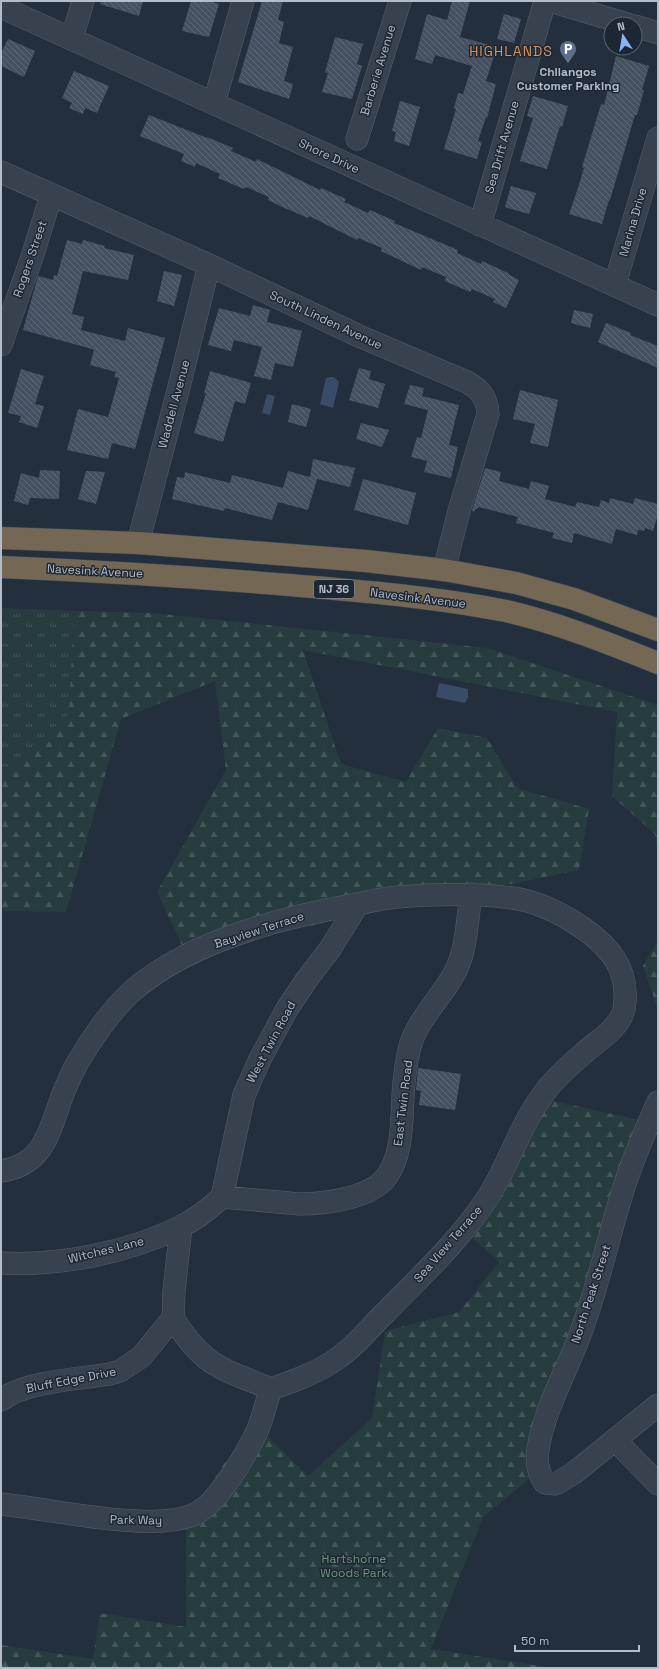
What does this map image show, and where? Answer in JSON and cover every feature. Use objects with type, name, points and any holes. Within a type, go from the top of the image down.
[{"type":"highway","points":[[1,538],[138,543],[358,560],[444,570],[516,583],[574,599],[658,630]]},
{"type":"highway","name":"Navesink Avenue","points":[[1,567],[178,576],[327,588],[445,600],[537,619],[595,638],[658,663]]},
{"type":"street","points":[[72,38],[83,1]]},
{"type":"street","points":[[214,103],[243,1]]},
{"type":"street","name":"Barberie Avenue","points":[[357,139],[400,1]]},
{"type":"street","name":"Sea Drift Avenue","points":[[480,225],[545,1]]},
{"type":"street","points":[[550,1],[603,17]]},
{"type":"street","name":"Shore Drive","points":[[1,7],[480,225],[658,304]]},
{"type":"street","points":[[643,28],[658,33]]},
{"type":"street","name":"Marina Drive","points":[[615,284],[658,138]]},
{"type":"street","name":"South Linden Avenue","points":[[1,172],[51,196],[79,206],[209,265],[359,336],[467,382],[478,389],[486,401],[488,414],[459,511],[444,570]]},
{"type":"street","name":"Rogers Street","points":[[1,345],[32,257],[51,196]]},
{"type":"street","name":"Waddell Avenue","points":[[138,543],[209,265]]},
{"type":"street","name":"Bayview Terrace","points":[[1,1170],[10,1169],[24,1164],[41,1148],[51,1131],[68,1082],[88,1046],[117,1007],[130,993],[154,974],[187,956],[232,936],[306,914],[395,897],[470,894],[516,898],[540,904],[577,924],[600,942],[610,954]]},
{"type":"street","name":"East Twin Road","points":[[222,1197],[313,1204],[334,1201],[362,1193],[376,1187],[386,1177],[397,1155],[400,1137],[404,1080],[411,1045],[422,1022],[454,974],[462,956],[470,894]]},
{"type":"street","name":"West Twin Road","points":[[222,1197],[244,1095],[260,1059],[287,1009],[307,979],[330,949],[358,904]]},
{"type":"street","name":"Sea View Terrace","points":[[271,1389],[303,1378],[340,1357],[422,1275],[469,1222],[487,1198],[505,1169],[528,1118],[542,1095],[580,1055],[608,1033],[621,1019],[625,989],[622,973],[610,954]]},
{"type":"street","name":"North Peak Street","points":[[615,1440],[589,1461],[556,1484],[545,1483],[539,1472],[538,1450],[544,1426],[558,1384],[581,1332],[625,1183],[658,1102]]},
{"type":"street","name":"Witches Lane","points":[[1,1263],[20,1264],[59,1261],[134,1245],[181,1227],[222,1197]]},
{"type":"street","points":[[181,1227],[174,1291],[173,1318],[182,1332],[207,1359],[220,1367],[271,1389]]},
{"type":"street","name":"Bluff Edge Drive","points":[[1,1400],[6,1396],[31,1386],[110,1374],[120,1371],[141,1357],[173,1318]]},
{"type":"street","name":"Park Way","points":[[1,1504],[26,1506],[104,1520],[156,1522],[174,1520],[194,1515],[204,1508],[221,1490],[239,1465],[258,1428],[271,1389]]},
{"type":"street","points":[[658,1405],[615,1440],[658,1484]]},
{"type":"green space","points":[[1,608],[74,611],[69,714],[1,776]]},
{"type":"green space","points":[[74,611],[153,613],[487,648],[658,705],[658,854],[655,834],[612,796],[617,712],[303,650],[341,764],[406,782],[438,728],[487,738],[517,788],[589,809],[579,870],[185,952],[157,892],[226,770],[215,681],[121,719],[66,912],[1,911],[1,776],[68,714]]},
{"type":"green space","points":[[658,940],[658,1010],[643,966]]},
{"type":"green space","name":"Hartshorne Woods Park","points":[[544,1099],[640,1120],[534,1475],[483,1517],[431,1649],[553,1668],[1,1668],[1,1645],[93,1659],[100,1613],[186,1627],[186,1519],[253,1422],[308,1476],[372,1418],[385,1331],[459,1312],[499,1262],[464,1230]]},
{"type":"water","points":[[334,377],[339,382],[333,408],[320,404],[326,378]]},
{"type":"water","points":[[267,394],[275,396],[270,415],[262,413]]},
{"type":"water","points":[[439,683],[468,689],[468,697],[465,703],[436,697]]},
{"type":"building","points":[[101,1],[143,1],[139,16],[100,4]]},
{"type":"building","points":[[191,1],[209,1],[219,4],[209,37],[182,31]]},
{"type":"building","points":[[262,1],[283,1],[278,20],[284,22],[279,43],[293,47],[284,81],[293,84],[289,99],[238,82]]},
{"type":"building","points":[[452,1],[470,1],[460,37],[497,47],[486,81],[496,84],[487,118],[486,117],[478,141],[482,142],[477,159],[444,149],[456,109],[454,108],[458,93],[463,94],[472,66],[435,55],[432,64],[415,59],[427,14],[447,20]]},
{"type":"building","points":[[504,14],[521,19],[514,43],[497,39]]},
{"type":"building","points":[[335,37],[363,44],[357,64],[362,66],[352,99],[322,92],[328,73],[325,72]]},
{"type":"building","points":[[8,39],[35,51],[24,77],[1,66],[1,53]]},
{"type":"building","points":[[616,56],[649,66],[637,115],[635,115],[602,224],[569,214],[584,168],[582,167],[601,104],[604,105]]},
{"type":"building","points":[[74,71],[109,86],[97,113],[85,108],[83,114],[69,108],[72,103],[62,98]]},
{"type":"building","points":[[533,96],[568,106],[562,127],[560,126],[547,169],[520,161],[533,118],[527,116]]},
{"type":"building","points":[[400,101],[420,107],[409,146],[394,141],[396,132],[392,131]]},
{"type":"building","points":[[149,115],[233,148],[231,151],[256,162],[257,159],[320,190],[321,188],[346,199],[344,202],[368,213],[370,210],[395,221],[394,223],[458,250],[457,253],[481,264],[482,261],[508,273],[519,280],[506,308],[493,302],[495,299],[472,289],[470,292],[445,281],[446,277],[422,267],[421,270],[381,251],[382,248],[358,238],[357,240],[309,216],[308,218],[280,206],[268,200],[269,197],[246,187],[244,189],[218,178],[220,174],[196,163],[195,167],[181,161],[184,154],[140,136]]},
{"type":"building","points":[[511,186],[536,193],[529,214],[505,207]]},
{"type":"building","points":[[67,240],[82,244],[83,240],[105,246],[104,248],[134,255],[128,280],[83,271],[72,314],[84,317],[81,330],[125,341],[128,328],[165,338],[135,449],[112,443],[108,459],[67,450],[78,409],[108,417],[119,378],[114,377],[116,372],[90,365],[94,350],[92,349],[23,330],[38,276],[53,280],[54,275],[57,276]]},
{"type":"building","points":[[164,271],[182,275],[174,306],[157,301]]},
{"type":"building","points":[[253,305],[270,310],[267,322],[302,331],[293,367],[275,363],[271,380],[254,376],[262,347],[234,340],[231,351],[208,345],[219,308],[250,316]]},
{"type":"building","points":[[574,310],[593,314],[590,328],[571,323]]},
{"type":"building","points":[[606,323],[631,333],[630,335],[658,346],[658,368],[598,342]]},
{"type":"building","points":[[359,368],[371,371],[369,379],[385,384],[378,408],[349,400]]},
{"type":"building","points":[[21,369],[44,376],[35,404],[44,406],[37,428],[19,422],[21,416],[8,413]]},
{"type":"building","points":[[210,371],[251,383],[245,404],[235,401],[223,442],[194,433],[206,393],[204,393]]},
{"type":"building","points":[[410,385],[424,388],[422,396],[459,405],[449,445],[458,447],[451,478],[424,472],[427,461],[411,457],[417,437],[421,438],[428,410],[404,404]]},
{"type":"building","points":[[520,390],[558,400],[548,447],[530,443],[535,424],[513,419]]},
{"type":"building","points":[[292,404],[311,409],[306,427],[288,422]]},
{"type":"building","points":[[361,423],[389,430],[382,447],[356,439]]},
{"type":"building","points":[[313,459],[355,468],[350,487],[317,479],[308,510],[278,502],[272,520],[225,508],[224,511],[172,499],[177,477],[184,478],[185,472],[230,483],[232,475],[283,488],[288,471],[310,477]]},
{"type":"building","points":[[485,468],[501,472],[499,481],[529,489],[531,481],[549,486],[545,499],[575,507],[577,502],[599,507],[601,500],[609,503],[610,498],[633,504],[635,498],[658,504],[658,514],[653,531],[645,528],[644,531],[638,530],[637,535],[616,529],[612,544],[574,533],[572,543],[552,538],[554,533],[516,523],[518,517],[479,507],[473,512],[472,510]]},
{"type":"building","points":[[40,470],[60,471],[59,499],[30,498],[28,505],[14,501],[21,473],[39,478]]},
{"type":"building","points":[[86,471],[105,472],[96,504],[78,499]]},
{"type":"building","points":[[363,479],[416,493],[408,525],[354,510]]},
{"type":"building","points":[[418,1068],[461,1074],[455,1110],[419,1105],[421,1091],[416,1090]]},
{"type":"place","name":"Chilangos Customer Parking","points":[[568,64]]},
{"type":"district","name":"HIGHLANDS","points":[[511,51]]}]
